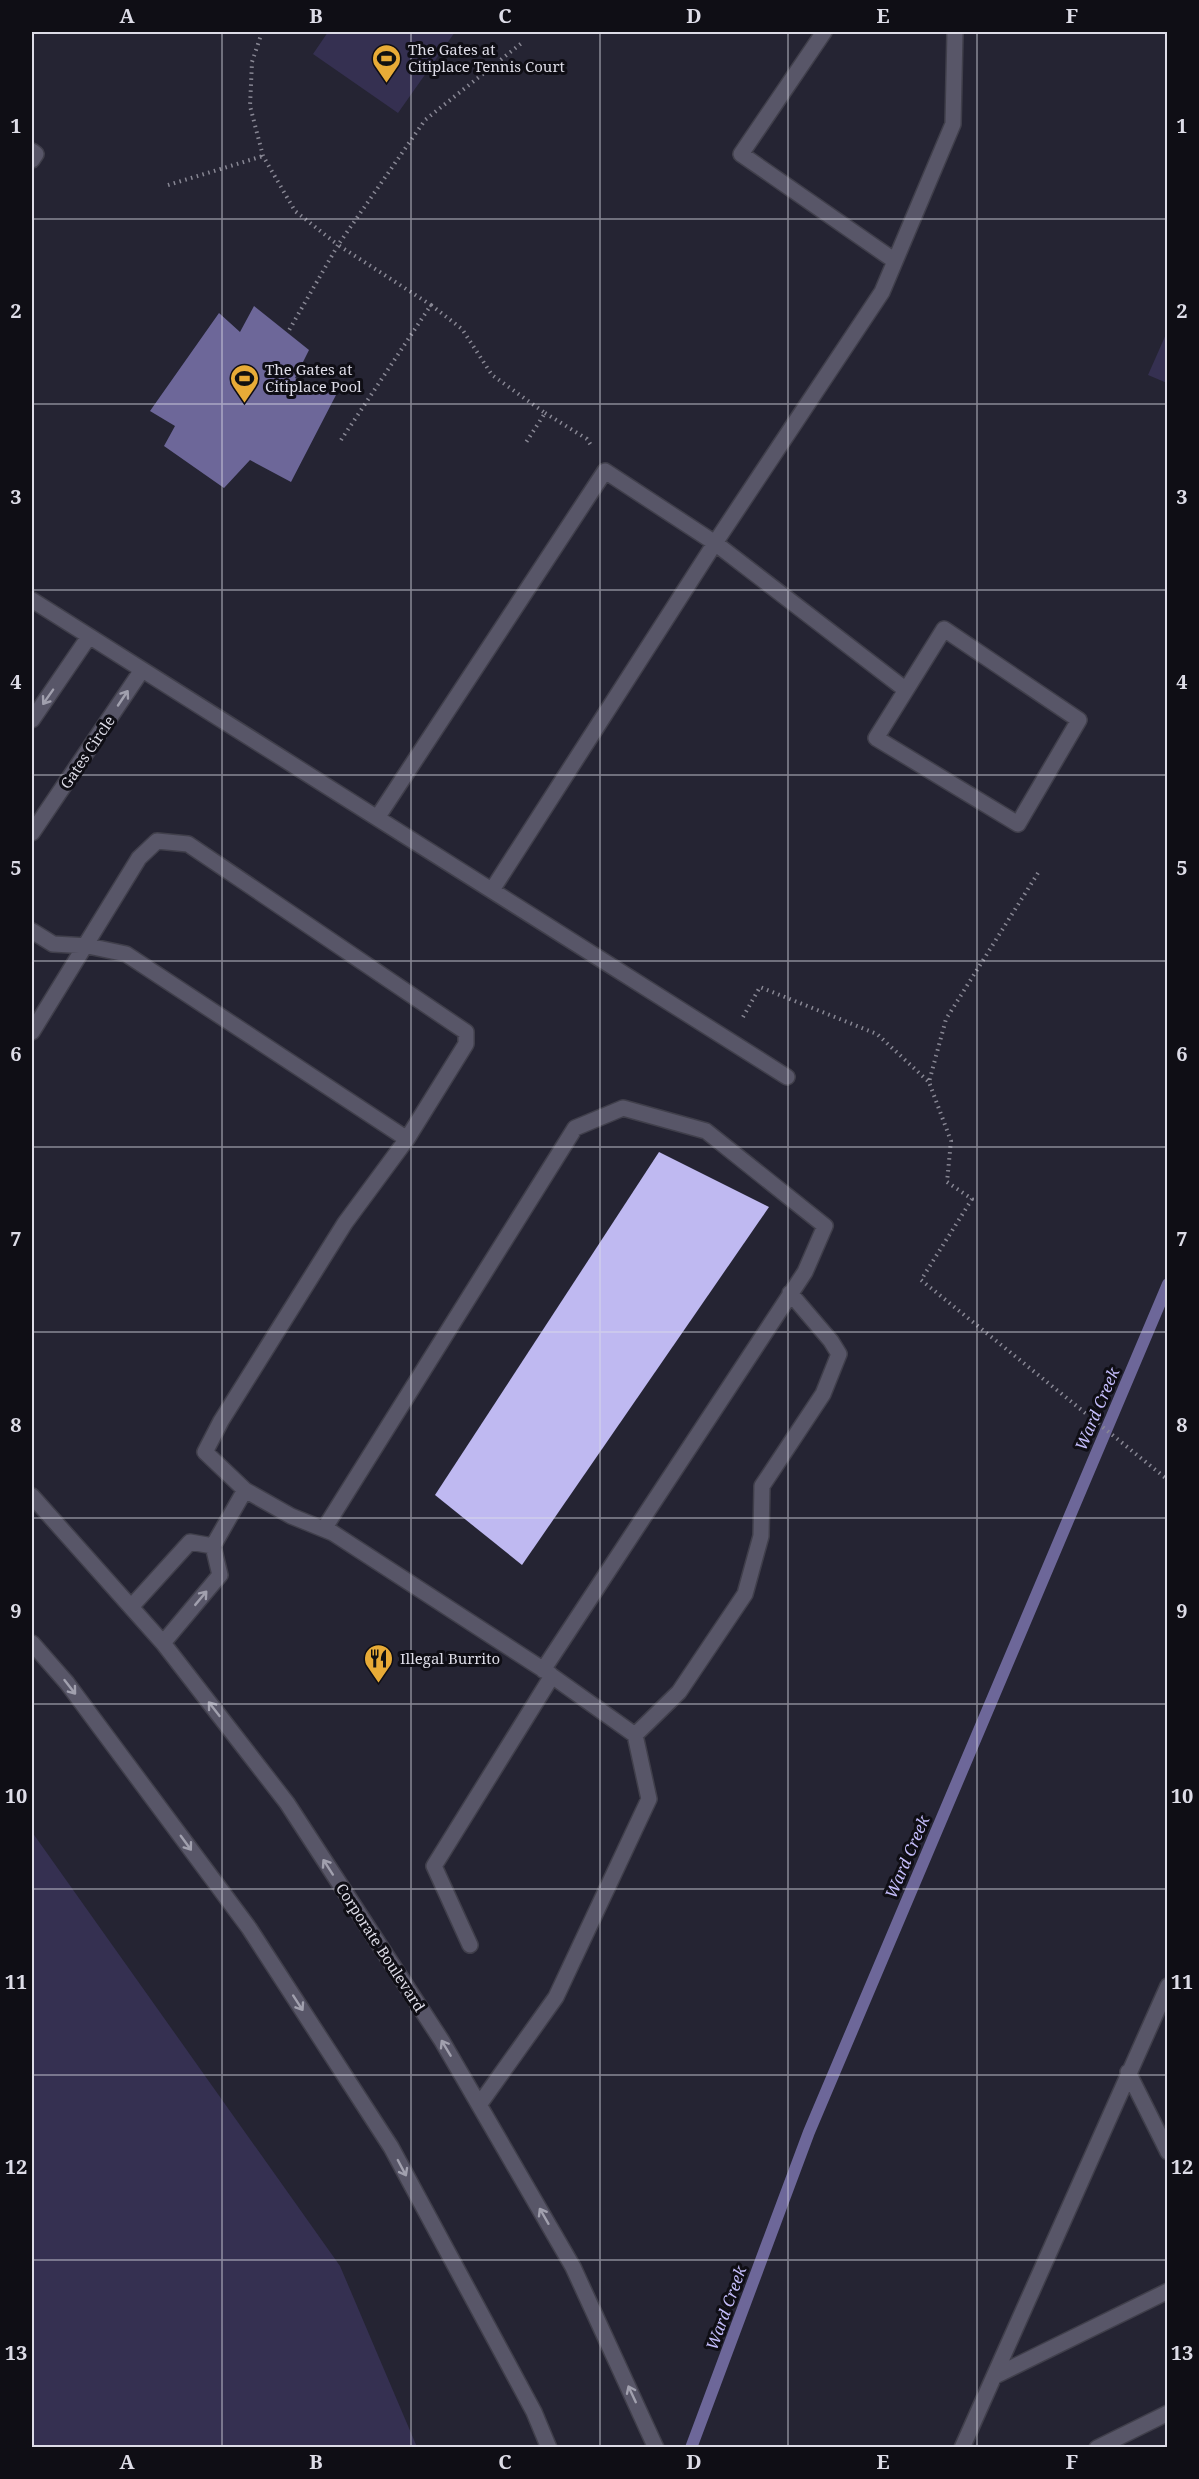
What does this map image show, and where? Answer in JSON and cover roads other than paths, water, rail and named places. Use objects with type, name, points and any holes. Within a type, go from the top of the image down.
[{"type":"street","points":[[824,32],[741,154],[895,261]]},
{"type":"street","points":[[492,890],[715,543],[882,292],[953,124],[955,32]]},
{"type":"street","points":[[32,151],[36,154],[32,160]]},
{"type":"street","points":[[377,818],[605,471],[715,543],[906,690]]},
{"type":"street","points":[[32,600],[88,638],[787,1077]]},
{"type":"street","points":[[944,629],[1079,720],[1018,824],[876,738],[906,690],[944,629]]},
{"type":"street","points":[[32,720],[88,638]]},
{"type":"street","name":"Gates Circle","points":[[32,833],[142,670]]},
{"type":"street","points":[[32,1032],[82,946],[145,853],[157,841],[188,844],[466,1032],[466,1044],[407,1139],[345,1223],[221,1421],[205,1452],[245,1490],[291,1516],[333,1533],[548,1673],[635,1735],[649,1799],[556,1997],[479,2105]]},
{"type":"street","points":[[32,931],[54,944],[82,946],[126,954],[407,1139]]},
{"type":"street","points":[[324,1529],[575,1128],[623,1108],[706,1131],[825,1226],[805,1272],[548,1673],[434,1866],[470,1945]]},
{"type":"street","points":[[635,1735],[679,1692],[745,1594],[761,1536],[762,1486],[823,1394],[839,1354],[831,1341],[790,1293]]},
{"type":"street","points":[[163,1643],[220,1575],[213,1546],[245,1490]]},
{"type":"street","name":"Corporate Boulevard","points":[[32,1496],[163,1643],[287,1803],[442,2041],[573,2267],[656,2448]]},
{"type":"street","points":[[131,1607],[190,1542],[213,1546]]},
{"type":"street","points":[[32,1643],[67,1683],[249,1928],[391,2147],[534,2412],[549,2448]]},
{"type":"street","points":[[962,2448],[1167,1986]]},
{"type":"street","points":[[1148,2031],[1167,2022]]},
{"type":"street","points":[[1128,2072],[1167,2152]]},
{"type":"street","points":[[995,2376],[1167,2291]]},
{"type":"street","points":[[1097,2448],[1167,2413]]},
{"type":"waterway","name":"Ward Creek","points":[[691,2448],[809,2132],[1168,1284]]},
{"type":"place","name":"The Gates at Citiplace Tennis Court","points":[[387,84]]},
{"type":"place","name":"The Gates at Citiplace Pool","points":[[244,404]]},
{"type":"place","name":"Illegal Burrito","points":[[379,1684]]}]
